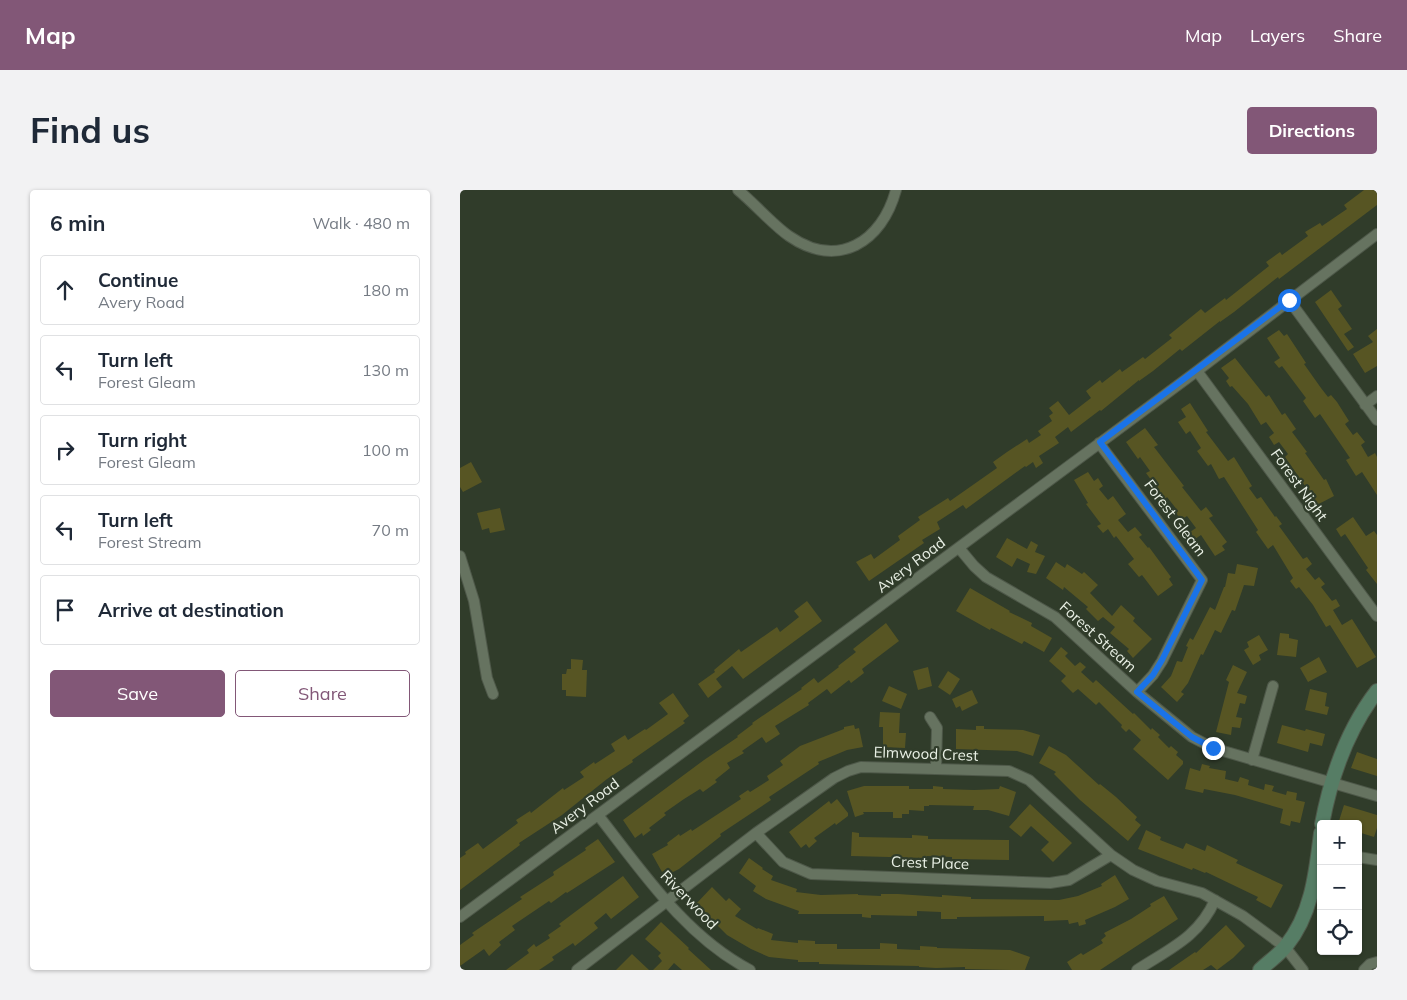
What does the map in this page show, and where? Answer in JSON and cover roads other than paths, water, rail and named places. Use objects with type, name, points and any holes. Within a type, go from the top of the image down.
[{"type":"street","points":[[738,190],[788,236],[817,250],[847,250],[856,247],[878,228],[887,214],[896,190]]},
{"type":"street","name":"Avery Road","points":[[460,917],[1197,371],[1377,234]]},
{"type":"street","points":[[1289,300],[1377,420]]},
{"type":"street","name":"Forest Night","points":[[1197,371],[1377,616]]},
{"type":"street","points":[[1365,405],[1377,396]]},
{"type":"street","name":"Forest Gleam","points":[[1100,442],[1202,580],[1162,660],[1153,675],[1137,692]]},
{"type":"street","name":"Forest Stream","points":[[959,548],[974,566],[986,576],[1055,617],[1137,692],[1192,737],[1213,748],[1377,796]]},
{"type":"street","points":[[460,556],[474,601],[486,678],[493,694]]},
{"type":"street","points":[[1252,760],[1273,686]]},
{"type":"street","points":[[1323,820],[1331,783],[1342,751],[1356,723],[1377,691]]},
{"type":"street","points":[[930,718],[937,728],[936,769]]},
{"type":"street","name":"Elmwood Crest","points":[[579,969],[756,833],[834,778],[861,767],[1009,771],[1019,774],[1029,780],[1111,855],[1133,870],[1157,881],[1202,893],[1244,916],[1285,947],[1303,970]]},
{"type":"street","name":"Riverwood","points":[[598,815],[666,901],[722,954],[750,970]]},
{"type":"street","name":"Crest Place","points":[[756,833],[783,862],[811,874],[1050,883],[1069,880],[1111,855]]},
{"type":"street","points":[[1362,858],[1377,860]]},
{"type":"street","points":[[1260,970],[1285,947],[1302,922],[1318,865]]},
{"type":"street","points":[[1137,970],[1193,933],[1208,914],[1215,900]]},
{"type":"street","points":[[1364,970],[1370,964],[1377,962]]}]
